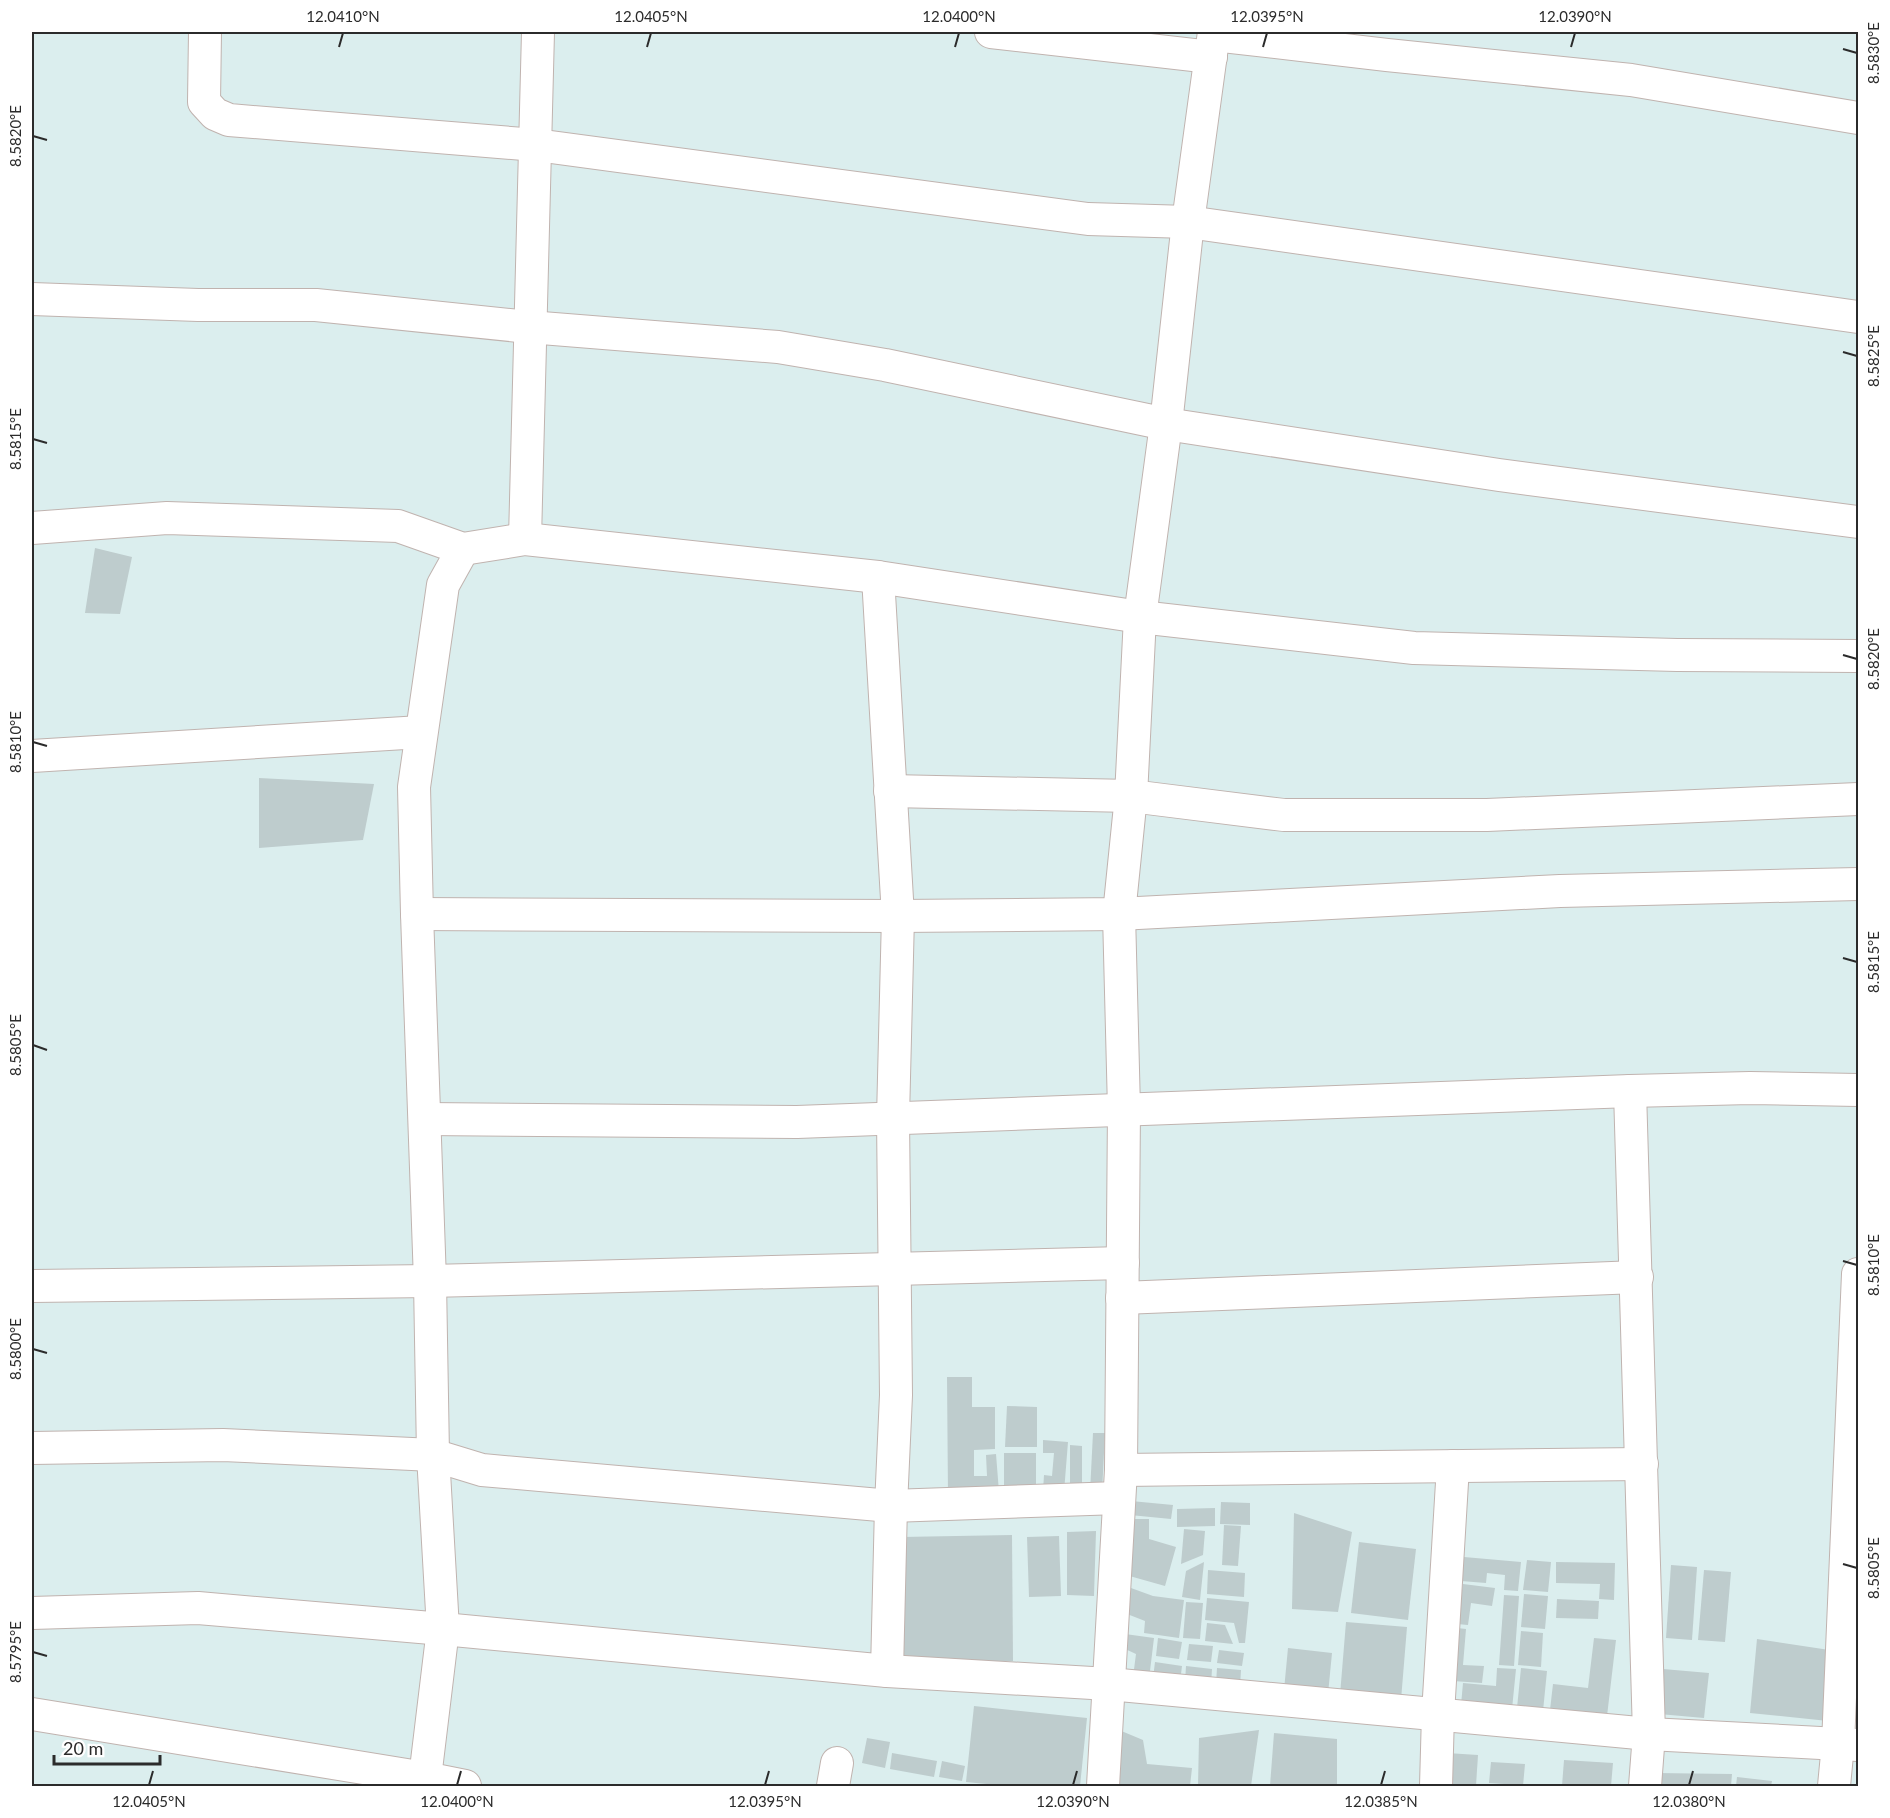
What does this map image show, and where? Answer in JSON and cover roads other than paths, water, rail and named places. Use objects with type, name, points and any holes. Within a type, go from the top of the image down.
[{"type":"street","points":[[205,32],[204,102],[215,114],[229,120],[536,145],[1088,219],[1188,222],[1858,317]]},
{"type":"street","points":[[525,539],[538,32]]},
{"type":"street","points":[[991,32],[1213,41],[1387,55],[1631,80],[1858,118]]},
{"type":"street","points":[[1102,1786],[1120,1484],[1124,1109],[1119,914],[1131,796],[1140,617],[1166,423],[1188,222],[1213,41]]},
{"type":"street","points":[[32,299],[198,305],[316,304],[529,327],[778,347],[885,364],[1166,423],[1499,475],[1858,522]]},
{"type":"street","points":[[32,528],[167,518],[398,526],[463,549],[525,539],[878,577],[1140,617],[1414,648],[1677,655],[1858,656]]},
{"type":"street","points":[[424,1782],[443,1629],[433,1455],[430,1281],[414,787],[443,585],[463,549]]},
{"type":"street","points":[[878,577],[898,916],[893,1118],[896,1395],[887,1671]]},
{"type":"street","points":[[32,756],[421,732]]},
{"type":"street","points":[[890,791],[1131,796],[1284,815],[1487,815],[1858,799]]},
{"type":"street","points":[[417,914],[898,916],[1119,914],[1560,891],[1858,884]]},
{"type":"street","points":[[425,1119],[797,1122],[1630,1091],[1750,1088],[1858,1090]]},
{"type":"street","points":[[1630,1091],[1649,1734],[1645,1786]]},
{"type":"street","points":[[32,1286],[430,1281],[1123,1263]]},
{"type":"street","points":[[1834,1786],[1848,1745],[1858,1274]]},
{"type":"street","points":[[1122,1298],[1637,1277]]},
{"type":"street","points":[[32,1448],[223,1445],[433,1455],[482,1470],[891,1506],[1120,1484],[1453,1466],[1642,1464]]},
{"type":"street","points":[[1436,1786],[1438,1714],[1453,1466]]},
{"type":"street","points":[[32,1612],[198,1608],[887,1671],[1108,1684],[1649,1734],[1848,1745]]},
{"type":"street","points":[[32,1714],[424,1782],[465,1786]]}]
